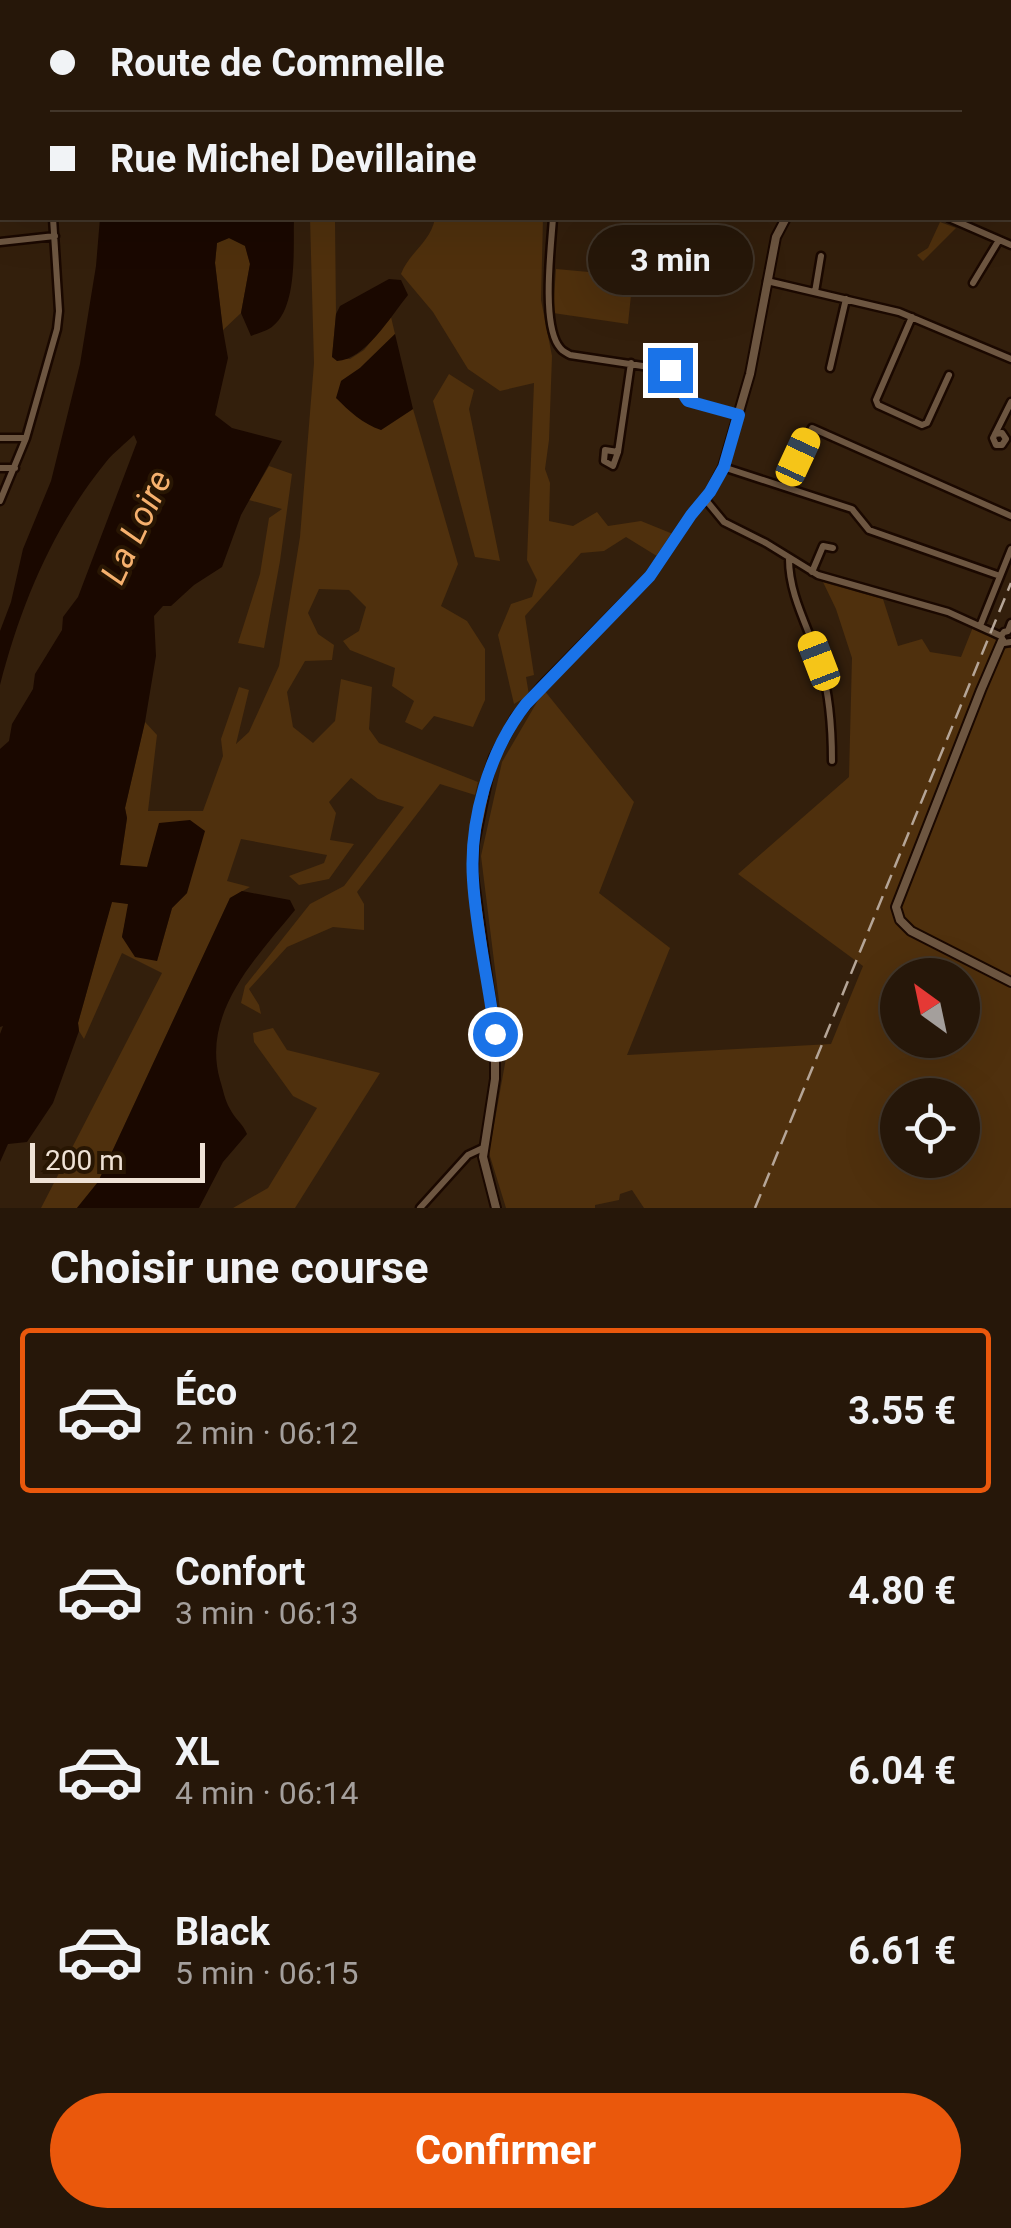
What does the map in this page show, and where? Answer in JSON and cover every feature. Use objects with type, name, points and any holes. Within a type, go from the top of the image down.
[{"type":"street","points":[[0,501],[26,438],[57,329],[54,220]]},
{"type":"street","points":[[552,220],[549,297],[552,332],[560,349],[570,355],[670,370],[688,401],[739,415]]},
{"type":"street","points":[[496,1208],[483,1148],[495,1079],[496,1046],[473,883],[473,860],[488,772],[515,718],[650,576],[724,467],[750,374],[776,236],[775,220]]},
{"type":"street","points":[[776,236],[785,220]]},
{"type":"street","points":[[954,220],[1011,245]]},
{"type":"street","points":[[0,242],[55,236]]},
{"type":"street","points":[[973,283],[1000,240]]},
{"type":"street","points":[[815,292],[821,256]]},
{"type":"street","points":[[767,281],[900,312],[1011,358]]},
{"type":"street","points":[[830,368],[846,300]]},
{"type":"street","points":[[912,317],[876,400],[878,405],[922,425],[927,423],[949,375]]},
{"type":"street","points":[[618,452],[631,363]]},
{"type":"street","points":[[995,434],[1011,402]]},
{"type":"street","points":[[784,486],[812,428],[1011,516]]},
{"type":"street","points":[[0,438],[26,438]]},
{"type":"street","points":[[724,467],[852,510],[869,530],[1000,576]]},
{"type":"street","points":[[0,468],[15,468]]},
{"type":"street","points":[[704,499],[724,522],[766,542],[812,572],[948,612],[1007,634],[896,907],[900,920],[911,931],[1011,982]]},
{"type":"street","points":[[812,572],[823,546],[833,548]]},
{"type":"street","points":[[980,626],[1011,549]]},
{"type":"street","points":[[789,558],[792,588],[821,668],[832,723],[832,761]]},
{"type":"street","points":[[420,1208],[468,1155],[483,1148]]},
{"type":"shaded area","points":[[310,220],[335,220],[336,314],[332,357],[350,359],[364,350],[391,317],[395,334],[341,381],[381,430],[413,409],[458,564],[441,606],[467,621],[485,649],[485,700],[473,727],[434,716],[422,730],[405,722],[414,701],[392,686],[395,668],[350,650],[343,641],[359,631],[366,607],[349,590],[319,589],[308,613],[318,634],[334,645],[332,660],[305,661],[287,692],[293,727],[313,743],[335,721],[341,679],[372,687],[369,729],[379,743],[478,782],[475,795],[440,784],[357,892],[364,904],[364,930],[333,927],[287,947],[249,989],[261,1014],[241,1003],[245,986],[310,904],[344,886],[404,807],[378,799],[351,778],[329,802],[336,813],[330,840],[354,844],[329,879],[299,885],[289,876],[324,863],[327,855],[241,839],[227,881],[250,887],[230,898],[98,1182],[77,1208],[41,1208],[162,973],[122,953],[84,1039],[78,1023],[112,901],[129,904],[122,937],[157,961],[172,908],[187,893],[147,867],[120,865],[125,808],[145,722],[157,735],[148,811],[203,811],[223,756],[221,739],[239,687],[249,690],[236,744],[249,732],[279,666],[300,537],[314,363]]},
{"type":"shaded area","points":[[434,220],[543,220],[541,300],[552,356],[545,469],[550,483],[549,521],[573,526],[597,512],[608,526],[641,521],[673,534],[660,558],[626,537],[604,551],[581,553],[525,616],[534,675],[526,677],[529,695],[514,704],[498,635],[511,604],[532,597],[537,580],[527,560],[534,383],[500,391],[468,369],[433,312],[401,274]]},
{"type":"shaded area","points":[[940,222],[956,228],[923,261],[917,255],[928,248]]},
{"type":"shaded area","points":[[229,238],[245,245],[250,264],[241,313],[223,330],[215,263],[217,243]]},
{"type":"shaded area","points":[[556,269],[633,276],[628,324],[553,313]]},
{"type":"shaded area","points":[[449,374],[474,390],[469,409],[500,561],[475,557],[433,401]]},
{"type":"shaded area","points":[[269,466],[292,474],[264,648],[238,643],[260,574],[269,518],[282,509],[249,500]]},
{"type":"shaded area","points":[[823,582],[883,599],[898,646],[922,639],[930,652],[961,657],[973,627],[1011,648],[1011,1208],[644,1208],[632,1190],[620,1194],[619,1200],[595,1208],[506,1208],[489,1153],[506,1058],[481,856],[502,762],[544,690],[634,802],[599,893],[670,948],[627,1055],[831,1044],[863,966],[738,874],[849,777],[852,658]]},
{"type":"shaded area","points":[[273,1028],[287,1050],[380,1073],[295,1208],[233,1208],[268,1188],[317,1108],[293,1096],[254,1042],[253,1033]]},
{"type":"water","name":"La Loire","points":[[100,220],[294,220],[294,260],[287,305],[268,329],[251,336],[241,313],[250,264],[245,246],[229,238],[217,243],[215,263],[228,358],[215,415],[232,428],[282,441],[241,515],[222,567],[154,616],[156,656],[125,808],[120,865],[147,867],[159,823],[190,820],[205,831],[187,893],[172,908],[157,961],[135,957],[122,937],[128,904],[112,902],[79,1031],[53,1103],[27,1142],[8,1144],[0,1162],[0,749],[9,741],[12,724],[33,689],[35,674],[62,630],[63,617],[78,597],[137,442],[134,435],[106,462],[70,513],[29,596],[0,685],[0,631],[23,549],[51,481],[80,364]]},
{"type":"water","points":[[389,279],[401,280],[408,295],[367,345],[337,361],[332,357],[340,306]]},
{"type":"water","points":[[395,334],[413,409],[381,430],[362,421],[336,398],[341,381]]},
{"type":"water","points":[[242,891],[290,900],[295,910],[249,967],[225,1009],[218,1032],[220,1080],[228,1106],[247,1134],[223,1162],[199,1208],[77,1208],[98,1182],[230,898]]},
{"type":"railway","points":[[755,1208],[1011,583]]},
{"type":"route","points":[[495,1034],[473,883],[474,844],[494,757],[526,704],[650,576],[724,467],[739,415],[688,401],[670,370]]}]
